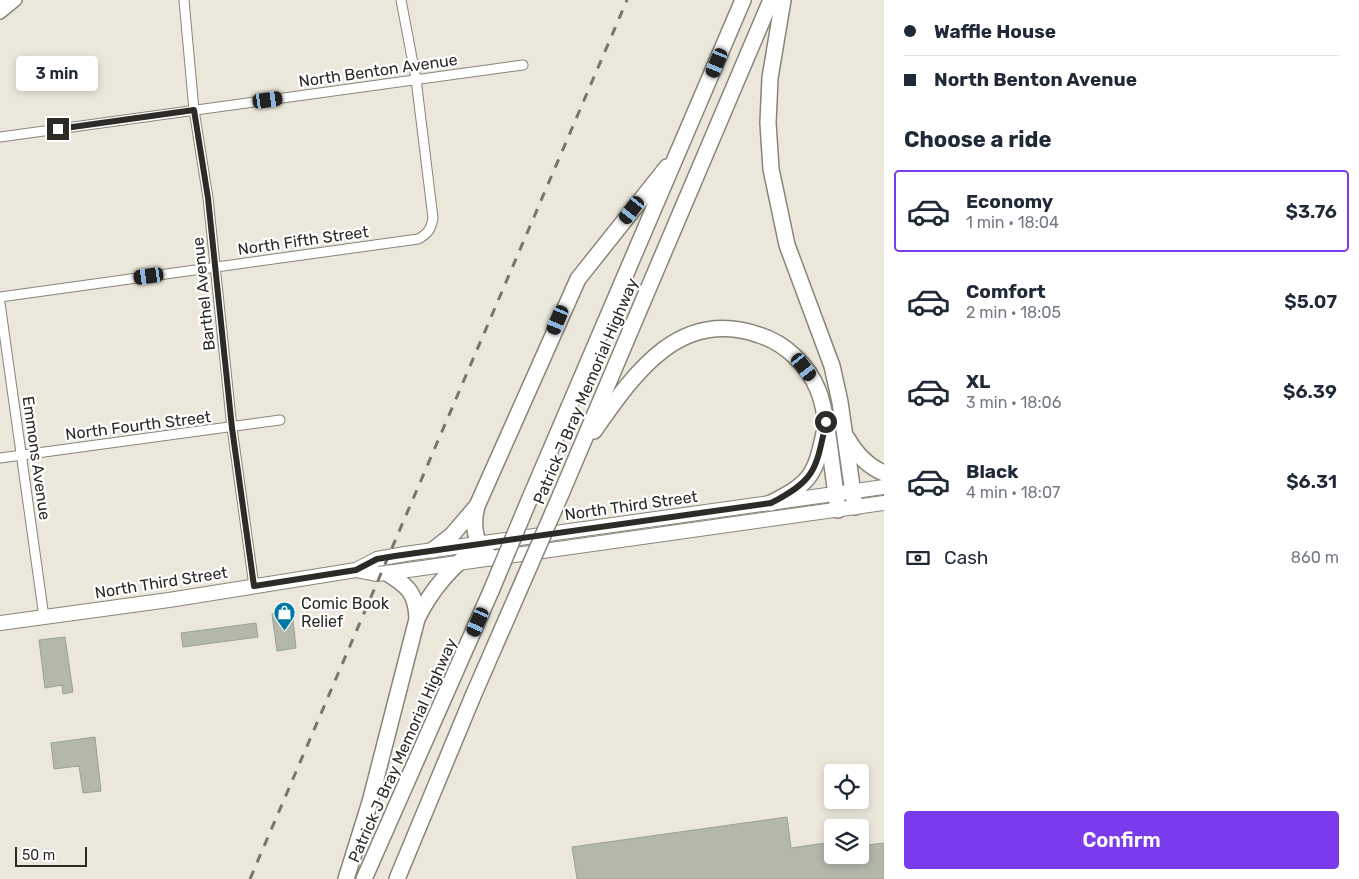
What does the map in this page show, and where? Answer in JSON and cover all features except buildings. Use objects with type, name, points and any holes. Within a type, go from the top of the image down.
[{"type":"highway","name":"Patrick J Bray Memorial Highway","points":[[364,879],[491,591],[744,0]]},
{"type":"highway","name":"Patrick J Bray Memorial Highway","points":[[397,879],[473,696],[771,0]]},
{"type":"highway","points":[[783,0],[770,78],[768,122],[771,169],[788,246],[832,366],[845,434],[855,507]]},
{"type":"highway","points":[[433,550],[452,535],[476,506],[578,279],[679,152]]},
{"type":"highway","points":[[577,454],[629,381],[655,355],[683,337],[700,331],[717,329],[751,332],[783,346],[798,359],[818,390],[826,422],[838,510]]},
{"type":"highway","points":[[771,503],[800,486],[814,472],[826,422]]},
{"type":"highway","points":[[845,434],[860,457],[869,466],[884,473]]},
{"type":"highway","points":[[476,506],[474,523],[479,544],[492,558]]},
{"type":"highway","points":[[346,879],[370,802],[417,619],[434,588],[458,562],[479,544]]},
{"type":"highway","points":[[387,573],[401,582],[412,593],[417,607],[417,619]]},
{"type":"main road","points":[[0,13],[16,0]]},
{"type":"main road","name":"North Third Street","points":[[0,623],[169,600],[356,570],[377,559],[433,550],[884,487]]},
{"type":"main road","name":"North Third Street","points":[[356,570],[376,574],[387,573],[884,503]]},
{"type":"street","name":"Barthel Avenue","points":[[184,0],[194,110],[208,198],[232,428],[254,586]]},
{"type":"street","points":[[401,0],[416,79]]},
{"type":"street","name":"North Benton Avenue","points":[[0,137],[416,79],[523,66]]},
{"type":"street","name":"North Fifth Street","points":[[0,297],[418,239],[429,232],[433,218],[416,79]]},
{"type":"street","name":"Emmons Avenue","points":[[0,303],[23,455],[44,617]]},
{"type":"street","name":"North Fourth Street","points":[[0,458],[280,420]]},
{"type":"railway","points":[[250,879],[627,0]]},
{"type":"place","name":"Comic Book Relief","points":[[285,631]]},
{"type":"route","points":[[58,129],[194,110],[208,198],[232,428],[254,586],[356,570],[377,559],[395,556],[771,503],[807,481],[814,472],[826,422]]}]
